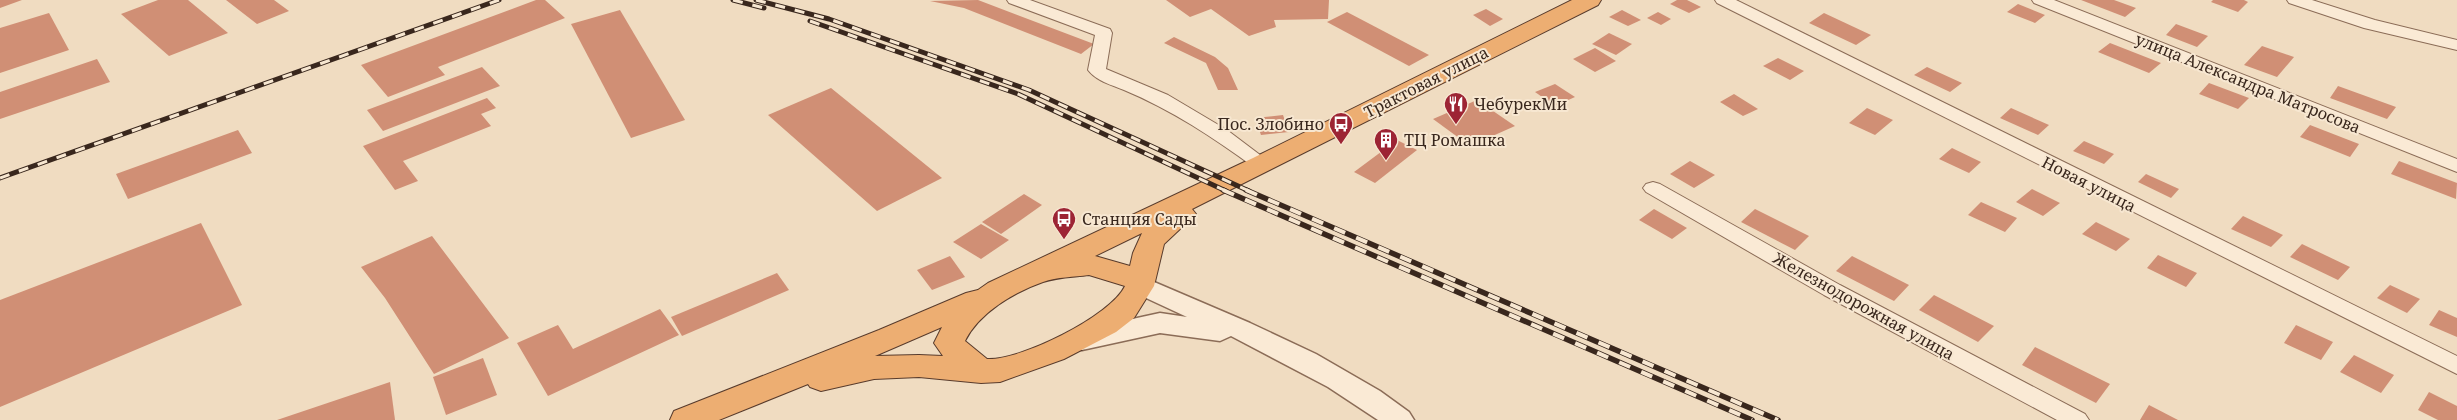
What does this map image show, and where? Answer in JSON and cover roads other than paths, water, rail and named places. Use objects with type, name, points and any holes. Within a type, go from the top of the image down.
[{"type":"highway","name":"Трактовая улица","points":[[1039,272],[1262,164],[1590,0]]},
{"type":"highway","points":[[688,419],[804,382],[874,368],[919,366],[989,372],[1018,364],[1077,341],[1115,319],[1131,304],[1141,283],[1147,253],[1152,240],[1209,189]]},
{"type":"highway","points":[[688,419],[890,338],[1039,272],[1089,265],[1113,270],[1141,283]]},
{"type":"highway","points":[[989,372],[965,362],[949,344],[959,324],[998,290]]},
{"type":"street","points":[[1018,0],[1104,33],[1097,70],[1103,75],[1162,99],[1220,134],[1262,164]]},
{"type":"street","name":"Новая улица","points":[[1723,0],[2457,366]]},
{"type":"street","name":"улица Александра Матросова","points":[[2040,0],[2457,166]]},
{"type":"street","points":[[2295,0],[2370,24],[2457,45]]},
{"type":"street","name":"Железнодорожная улица","points":[[1653,188],[1832,290],[2077,420]]},
{"type":"street","points":[[1141,283],[1312,365],[1376,402],[1399,420]]},
{"type":"street","points":[[1077,341],[1160,323],[1191,325],[1257,338]]},
{"type":"railway","points":[[0,178],[499,0]]},
{"type":"railway","points":[[733,0],[764,8]]},
{"type":"railway","points":[[756,0],[829,19],[1029,90],[1249,191]]},
{"type":"railway","points":[[810,21],[1018,94],[1226,191]]},
{"type":"railway","points":[[1223,190],[1752,420]]},
{"type":"railway","points":[[1246,190],[1778,420]]},
{"type":"place","name":"ЧебурекМи","points":[[1456,125]]},
{"type":"place","name":"Пос. Злобино","points":[[1341,145]]},
{"type":"place","name":"ТЦ Ромашка","points":[[1386,161]]},
{"type":"place","name":"Станция Сады","points":[[1064,240]]}]
